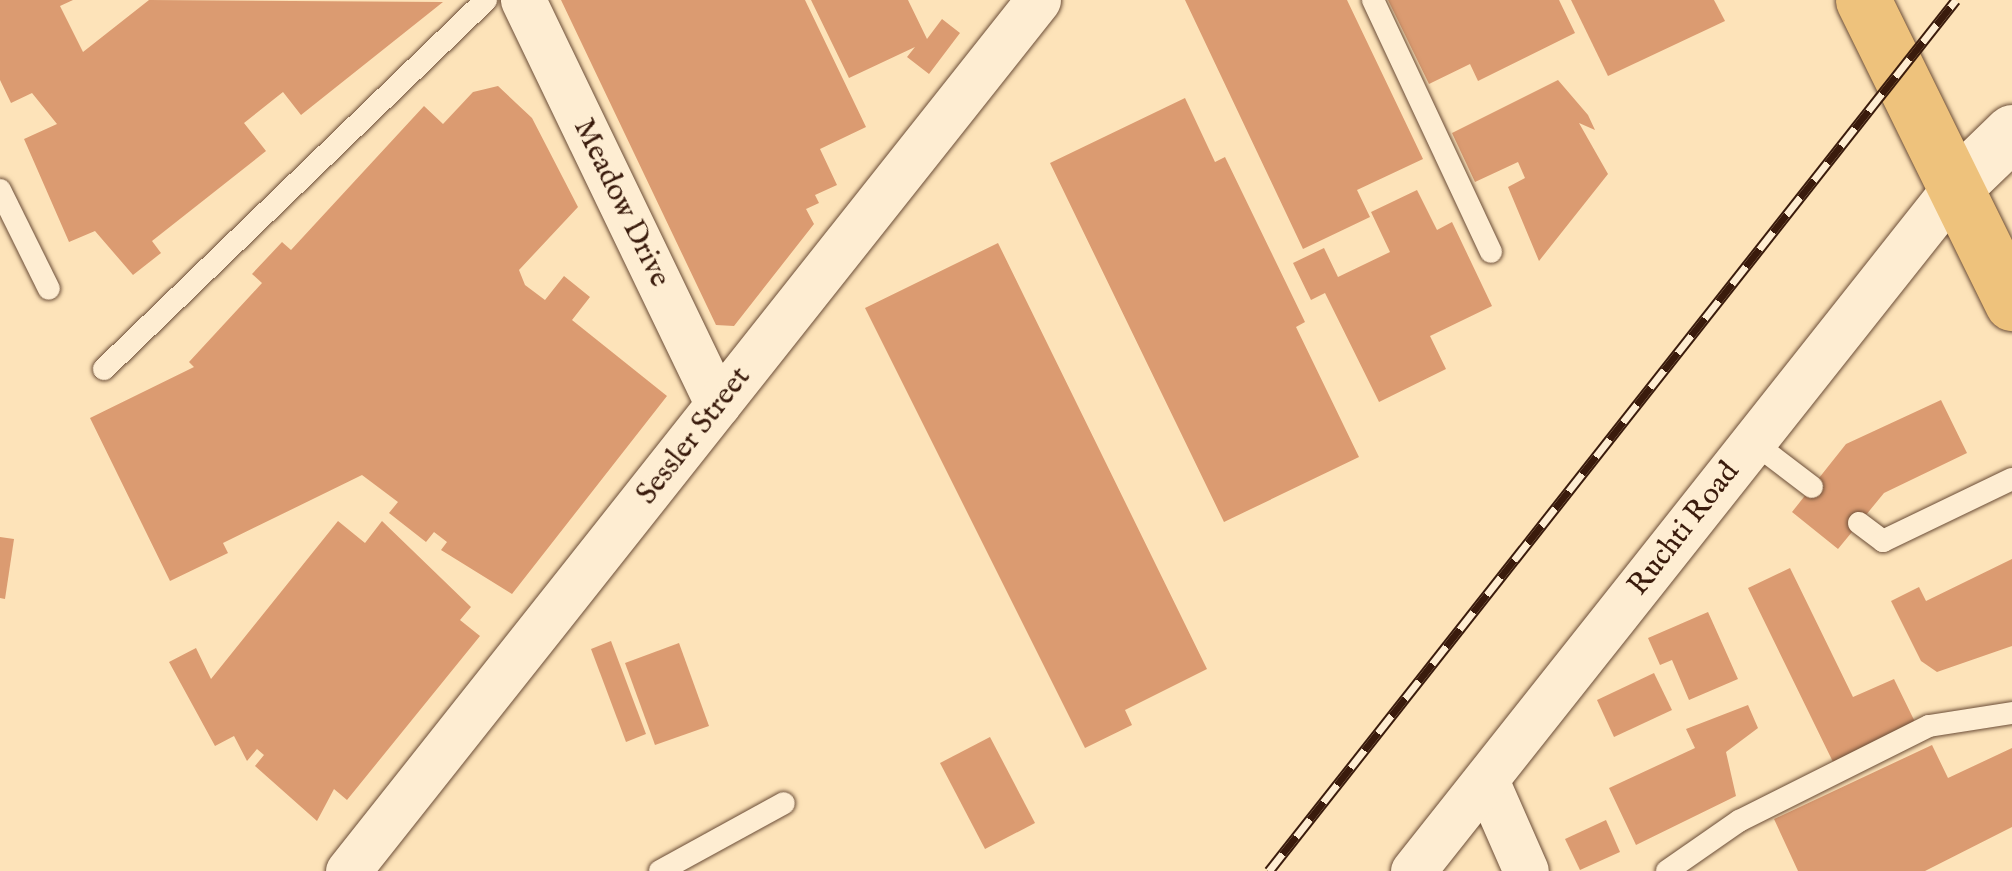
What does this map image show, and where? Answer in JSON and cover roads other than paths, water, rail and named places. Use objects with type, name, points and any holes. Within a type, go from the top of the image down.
[{"type":"main road","points":[[1862,0],[2012,304]]},
{"type":"street","name":"Meadow Drive","points":[[523,0],[718,405]]},
{"type":"street","name":"Sessler Street","points":[[348,871],[1038,0]]},
{"type":"street","points":[[1955,187],[2012,132]]},
{"type":"street","name":"Ruchti Road","points":[[1414,871],[1955,187]]},
{"type":"street","points":[[1486,780],[1526,871]]},
{"type":"lane","points":[[104,369],[486,0]]},
{"type":"lane","points":[[1373,0],[1491,252]]},
{"type":"lane","points":[[0,190],[49,289]]},
{"type":"lane","points":[[1753,442],[1812,487]]},
{"type":"lane","points":[[1859,523],[1883,541],[2012,479]]},
{"type":"lane","points":[[1666,871],[1740,821],[1929,726],[2012,713]]},
{"type":"lane","points":[[660,871],[784,803]]},
{"type":"railway","points":[[1269,871],[1956,0]]}]
